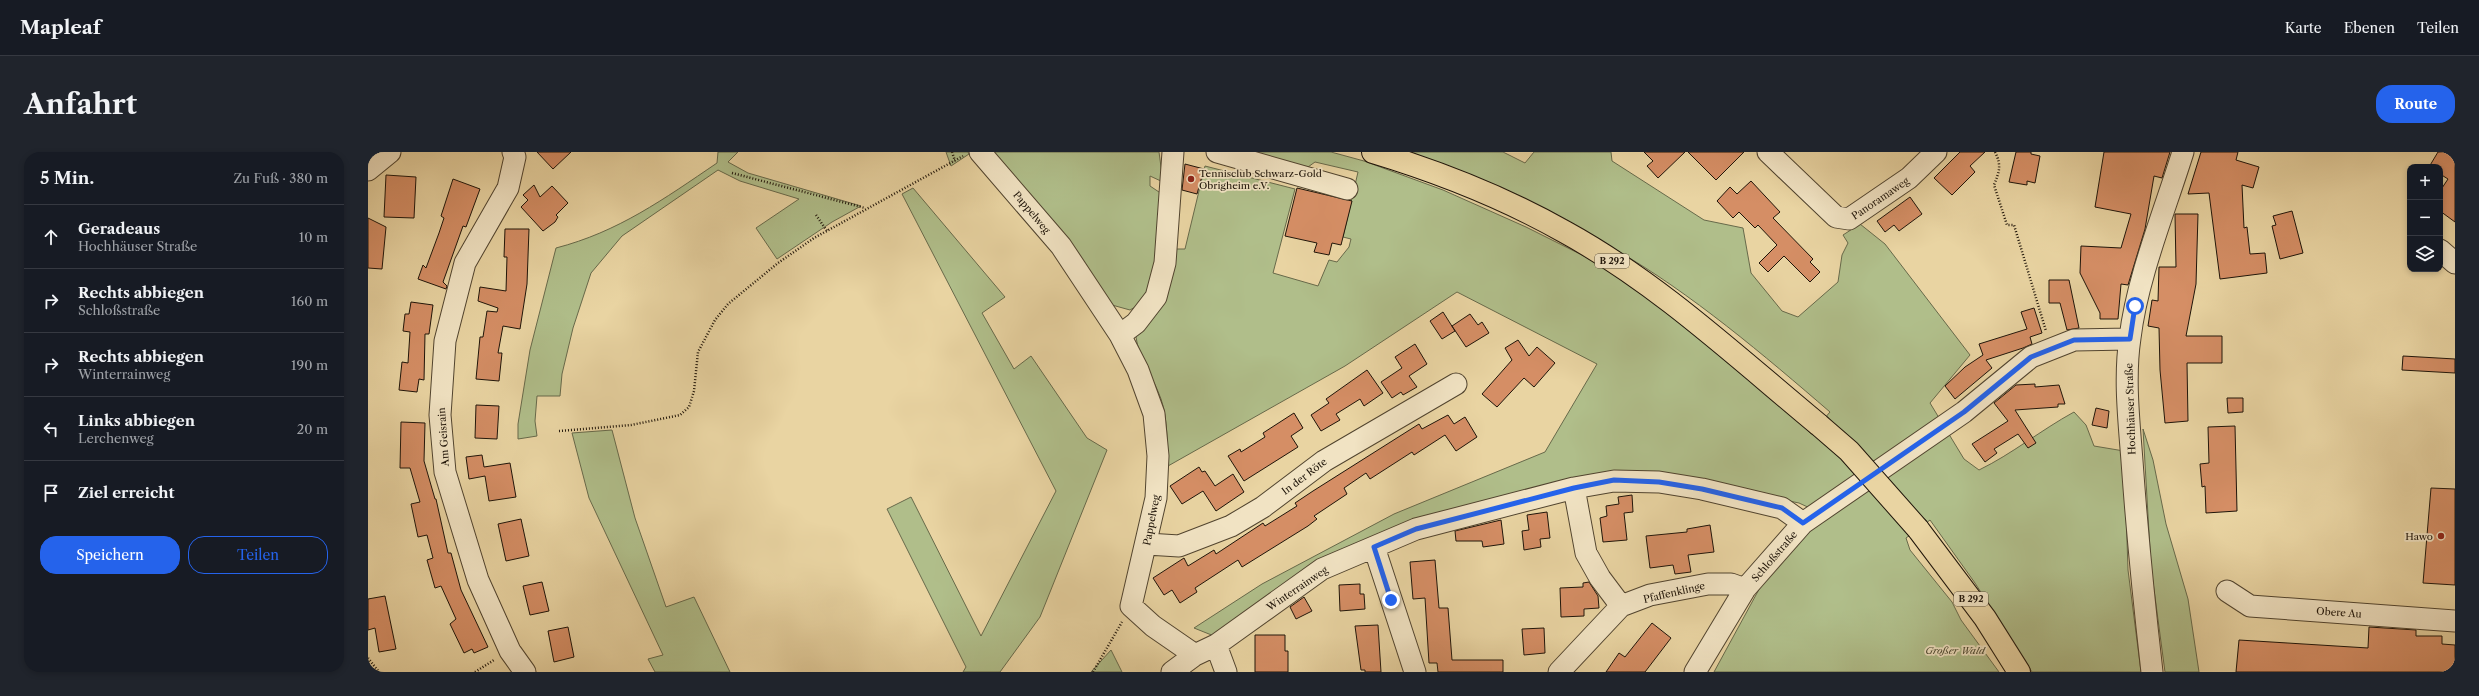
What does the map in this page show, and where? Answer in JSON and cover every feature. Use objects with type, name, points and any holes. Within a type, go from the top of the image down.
[{"type":"highway","name":"B 292","points":[[1373,152],[1407,162],[1507,202],[1565,232],[1600,253],[1661,296],[1819,425],[1854,457],[1918,529],[1985,618],[2019,672]]},
{"type":"street","points":[[368,170],[390,152]]},
{"type":"street","name":"Am Geisrain","points":[[513,152],[515,157],[508,188],[465,263],[445,341],[440,415],[445,472],[478,580],[510,651],[525,672]]},
{"type":"street","name":"Pappelweg","points":[[980,152],[1061,246],[1120,335],[1138,370],[1154,414],[1158,456],[1156,498],[1147,544],[1131,606]]},
{"type":"street","points":[[1120,335],[1136,323],[1156,297],[1165,263],[1173,152]]},
{"type":"street","points":[[1217,152],[1347,189]]},
{"type":"street","name":"Panoramaweg","points":[[1768,152],[1836,218],[1849,219],[1909,178],[1936,152]]},
{"type":"street","name":"Hochhäuser Straße","points":[[2152,672],[2138,549],[2130,435],[2128,380],[2130,339],[2135,306],[2183,152]]},
{"type":"street","points":[[2443,253],[2455,263]]},
{"type":"street","name":"Schloßstraße","points":[[1695,672],[1745,589],[1803,523],[1964,412],[2031,357],[2074,340],[2130,339]]},
{"type":"street","name":"In der Röte","points":[[1147,544],[1179,546],[1231,526],[1263,507],[1324,461],[1456,384]]},
{"type":"street","name":"Winterrainweg","points":[[1172,672],[1195,655],[1216,645],[1322,569],[1416,529],[1574,488],[1614,480],[1666,483],[1702,489],[1782,508],[1803,523]]},
{"type":"street","points":[[1574,488],[1586,553],[1600,578],[1621,606]]},
{"type":"street","points":[[1374,547],[1415,672]]},
{"type":"street","name":"Pfaffenklinge","points":[[1559,672],[1621,606],[1650,595],[1708,584],[1731,584],[1745,589]]},
{"type":"street","name":"Obere Au","points":[[2227,590],[2250,606],[2455,621]]},
{"type":"street","points":[[1131,606],[1153,626],[1195,655]]},
{"type":"street","points":[[1216,645],[1226,672]]},
{"type":"path","points":[[952,152],[955,161]]},
{"type":"path","points":[[559,431],[631,425],[680,415],[689,407],[694,391],[698,352],[715,320],[728,304],[778,263],[827,231],[865,208],[955,161],[968,152]]},
{"type":"path","points":[[1995,152],[1999,161],[2000,174],[1994,185],[2007,225],[2014,225],[2045,330],[2056,347]]},
{"type":"path","points":[[732,173],[865,208]]},
{"type":"path","points":[[816,215],[827,231]]},
{"type":"path","points":[[1093,672],[1131,606]]},
{"type":"path","points":[[475,672],[510,651]]},
{"type":"path","points":[[368,658],[379,672]]},
{"type":"green space","points":[[718,152],[738,152],[728,162],[748,173],[861,206],[832,222],[777,259],[756,228],[799,199],[740,181],[718,170],[622,236],[591,273],[573,328],[562,374],[560,396],[537,396],[535,421],[537,436],[518,439],[518,424],[530,350],[556,248],[600,233],[640,213],[717,163]]},
{"type":"green space","points":[[946,152],[968,152],[969,154],[951,166]]},
{"type":"green space","points":[[993,152],[1159,152],[1163,182],[1150,176],[1150,186],[1165,196],[1160,259],[1156,276],[1150,290],[1141,302],[1130,310],[1112,305],[1056,224]]},
{"type":"green space","name":"Großer Wald","points":[[1234,152],[1331,152],[1364,161],[1443,190],[1526,227],[1600,264],[1667,309],[1760,382],[1811,434],[1830,412],[1754,347],[1700,305],[1644,267],[1591,236],[1513,198],[1408,152],[1503,152],[1525,163],[1534,152],[1611,152],[1612,161],[1704,220],[1743,228],[1751,273],[1782,311],[1798,317],[1838,282],[1842,255],[1848,243],[1843,235],[1860,224],[1885,244],[1970,355],[1930,403],[1964,459],[1979,470],[2003,457],[2074,412],[2086,425],[2094,446],[2124,451],[2128,570],[2141,672],[2032,672],[1975,583],[1930,520],[1906,538],[1910,550],[1952,602],[1961,620],[1999,672],[1714,672],[1763,582],[1825,515],[1799,503],[1675,477],[1411,524],[1214,636],[1194,628],[1262,584],[1394,514],[1545,452],[1597,364],[1457,292],[1345,366],[1168,466],[1165,415],[1161,399],[1143,360],[1136,337],[1172,249],[1185,249],[1205,166],[1295,189],[1273,273],[1318,286],[1329,260],[1337,262],[1349,247],[1351,239],[1343,237],[1358,172],[1315,162],[1301,172]]},
{"type":"green space","points":[[913,188],[1005,297],[982,313],[1014,369],[1031,356],[1087,438],[1107,450],[1040,617],[1000,672],[963,672],[966,667],[887,509],[911,497],[981,636],[1056,491],[902,194]]},
{"type":"green space","points":[[2143,429],[2153,460],[2166,524],[2188,599],[2199,672],[2165,672],[2151,567]]},
{"type":"green space","points":[[612,430],[635,518],[666,607],[694,597],[730,672],[655,672],[648,659],[663,655],[589,498],[572,433]]},
{"type":"green space","points":[[1111,650],[1122,672],[1091,672]]},
{"type":"building","points":[[537,152],[571,152],[553,169]]},
{"type":"building","points":[[1644,152],[1685,152],[1658,178],[1647,166],[1653,161]]},
{"type":"building","points":[[1688,152],[1744,152],[1716,180]]},
{"type":"building","points":[[1960,152],[1985,152],[1970,166],[1975,172],[1952,195],[1934,178]]},
{"type":"building","points":[[2016,152],[2031,152],[2031,154],[2040,156],[2035,183],[2027,181],[2027,185],[2009,182]]},
{"type":"building","points":[[2104,152],[2170,152],[2162,178],[2154,176],[2145,229],[2128,285],[2121,284],[2118,319],[2100,319],[2100,313],[2080,273],[2081,246],[2121,248],[2131,214],[2095,207]]},
{"type":"building","points":[[2201,152],[2238,152],[2236,160],[2259,167],[2253,188],[2242,185],[2244,228],[2247,227],[2250,254],[2265,253],[2267,273],[2220,279],[2209,193],[2188,194]]},
{"type":"building","points":[[2438,152],[2455,152],[2455,222],[2443,213],[2443,186],[2448,179],[2443,176],[2443,164],[2431,164]]},
{"type":"building","name":"Tennisclub Schwarz-Gold Obrigheim e.V.","points":[[1185,164],[1204,169],[1197,194],[1182,190]]},
{"type":"building","points":[[386,175],[416,177],[414,218],[384,217]]},
{"type":"building","points":[[453,179],[480,189],[466,227],[463,226],[443,282],[447,286],[446,289],[418,279],[423,265],[426,268],[439,233],[444,218],[441,216]]},
{"type":"building","points":[[1751,181],[1780,212],[1773,218],[1813,259],[1810,262],[1820,272],[1810,282],[1784,256],[1768,272],[1759,263],[1777,245],[1758,225],[1755,228],[1739,212],[1733,218],[1717,201],[1730,187],[1737,194]]},
{"type":"building","points":[[534,185],[540,197],[552,186],[568,203],[556,215],[558,217],[555,222],[543,231],[521,207],[528,200],[523,195]]},
{"type":"building","points":[[1297,188],[1352,201],[1341,245],[1332,243],[1329,255],[1314,252],[1317,243],[1285,236]]},
{"type":"building","points":[[1910,197],[1922,214],[1899,231],[1894,225],[1885,232],[1877,221]]},
{"type":"building","points":[[2292,211],[2303,253],[2280,259],[2272,226],[2276,225],[2273,216]]},
{"type":"building","points":[[2175,214],[2198,214],[2196,284],[2186,336],[2222,336],[2222,363],[2187,363],[2188,421],[2165,423],[2160,370],[2159,328],[2148,326],[2152,300],[2158,301],[2159,267],[2176,267]]},
{"type":"building","points":[[368,218],[386,227],[382,269],[368,268]]},
{"type":"building","points":[[505,229],[529,229],[527,284],[520,329],[503,326],[498,353],[502,353],[499,381],[476,379],[480,337],[483,337],[487,311],[497,312],[498,308],[478,301],[480,287],[506,291],[507,257],[504,257]]},
{"type":"building","points":[[2049,280],[2069,280],[2079,328],[2067,330],[2060,303],[2049,303]]},
{"type":"building","points":[[411,302],[433,305],[429,334],[425,334],[424,380],[419,379],[417,392],[399,390],[402,362],[408,363],[410,332],[403,331],[405,314],[409,314]]},
{"type":"building","points":[[2034,308],[2042,333],[2030,337],[2032,344],[1986,360],[1992,368],[1955,399],[1945,386],[1965,367],[1983,355],[1979,344],[2027,329],[2021,312]]},
{"type":"building","points":[[1443,312],[1455,331],[1442,339],[1430,321]]},
{"type":"building","points":[[1470,314],[1478,325],[1482,322],[1489,333],[1466,347],[1452,326]]},
{"type":"building","points":[[1518,340],[1529,356],[1537,347],[1555,363],[1534,387],[1524,378],[1497,407],[1482,394],[1512,360],[1505,348]]},
{"type":"building","points":[[1415,344],[1427,364],[1409,376],[1417,387],[1403,395],[1401,392],[1392,398],[1381,382],[1402,368],[1395,357]]},
{"type":"building","points":[[2403,356],[2455,359],[2455,373],[2402,370]]},
{"type":"building","points":[[1367,370],[1383,393],[1364,406],[1360,399],[1336,414],[1340,420],[1321,431],[1311,415],[1329,403],[1326,399]]},
{"type":"building","points":[[2035,384],[2035,387],[2059,385],[2065,404],[2058,404],[2058,407],[2015,410],[2036,443],[2028,448],[2018,434],[1994,449],[1997,453],[1985,462],[1972,444],[2008,421],[1994,403],[2016,385]]},
{"type":"building","points":[[2227,398],[2243,398],[2243,412],[2228,413]]},
{"type":"building","points":[[476,405],[499,406],[497,439],[475,438]]},
{"type":"building","points":[[2096,408],[2109,411],[2107,428],[2092,425]]},
{"type":"building","points":[[1294,413],[1303,428],[1291,436],[1298,447],[1244,481],[1228,456],[1240,449],[1241,452],[1265,437],[1263,433]]},
{"type":"building","points":[[1448,415],[1454,424],[1465,417],[1477,437],[1456,451],[1445,435],[1414,455],[1412,452],[1370,479],[1366,473],[1344,488],[1347,494],[1314,516],[1317,519],[1308,526],[1242,567],[1238,560],[1195,588],[1197,592],[1180,603],[1172,590],[1164,595],[1153,578],[1184,558],[1188,566],[1214,550],[1216,554],[1263,523],[1265,526],[1297,506],[1295,503],[1419,424],[1422,429]]},
{"type":"building","points":[[401,422],[425,423],[424,461],[436,499],[448,553],[451,553],[461,590],[488,647],[474,653],[472,649],[464,653],[450,624],[456,619],[441,586],[435,588],[427,560],[433,558],[427,535],[418,537],[411,504],[420,502],[410,468],[400,468]]},
{"type":"building","points":[[2235,426],[2237,511],[2206,513],[2205,486],[2202,487],[2200,464],[2209,463],[2208,427]]},
{"type":"building","points":[[482,455],[484,467],[510,463],[516,497],[489,501],[485,476],[469,479],[466,457]]},
{"type":"building","points":[[1199,467],[1202,472],[1205,471],[1215,486],[1233,474],[1244,492],[1216,511],[1203,491],[1182,504],[1170,486]]},
{"type":"building","name":"Hawo","points":[[2431,488],[2455,489],[2455,585],[2423,583]]},
{"type":"building","points":[[1632,495],[1633,512],[1624,513],[1627,540],[1603,542],[1600,518],[1607,516],[1606,506],[1619,504],[1618,497]]},
{"type":"building","points":[[1547,512],[1550,538],[1540,539],[1541,547],[1524,550],[1522,531],[1529,530],[1527,515]]},
{"type":"building","points":[[521,519],[529,556],[506,561],[498,524]]},
{"type":"building","points":[[1501,520],[1504,544],[1483,547],[1482,541],[1456,541],[1455,531]]},
{"type":"building","points":[[1710,525],[1714,552],[1688,555],[1691,572],[1675,574],[1673,565],[1650,568],[1646,536],[1687,532],[1687,529]]},
{"type":"building","points":[[1435,560],[1439,608],[1448,608],[1452,660],[1503,660],[1503,672],[1438,672],[1437,663],[1429,663],[1425,598],[1413,599],[1410,562]]},
{"type":"building","points":[[542,582],[549,611],[530,615],[523,586]]},
{"type":"building","points":[[1589,582],[1598,596],[1599,608],[1584,609],[1584,616],[1561,617],[1560,588],[1583,587],[1583,583]]},
{"type":"building","points":[[1360,584],[1360,594],[1364,594],[1365,609],[1340,611],[1339,585]]},
{"type":"building","points":[[385,596],[396,649],[379,652],[375,628],[368,630],[368,599]]},
{"type":"building","points":[[1304,597],[1312,611],[1296,619],[1290,607]]},
{"type":"building","points":[[1652,623],[1671,638],[1645,672],[1606,672],[1619,653],[1625,657]]},
{"type":"building","points":[[1378,625],[1381,672],[1365,672],[1365,670],[1361,670],[1355,626]]},
{"type":"building","points":[[568,627],[574,657],[554,662],[548,631]]},
{"type":"building","points":[[2369,627],[2416,630],[2416,636],[2442,636],[2442,644],[2455,645],[2455,672],[2236,672],[2239,640],[2368,648]]},
{"type":"building","points":[[1544,628],[1545,653],[1524,655],[1522,629]]},
{"type":"building","points":[[1255,635],[1285,635],[1285,651],[1288,651],[1288,672],[1255,672]]},
{"type":"place","name":"Tennisclub Schwarz-Gold Obrigheim e.V.","points":[[1191,179]]},
{"type":"place","name":"Hawo","points":[[2441,536]]},
{"type":"route","points":[[1391,600],[1374,547],[1416,529],[1574,488],[1614,480],[1659,482],[1702,489],[1782,508],[1803,523],[1840,499],[1964,412],[2031,357],[2074,340],[2130,339],[2135,306]]}]
